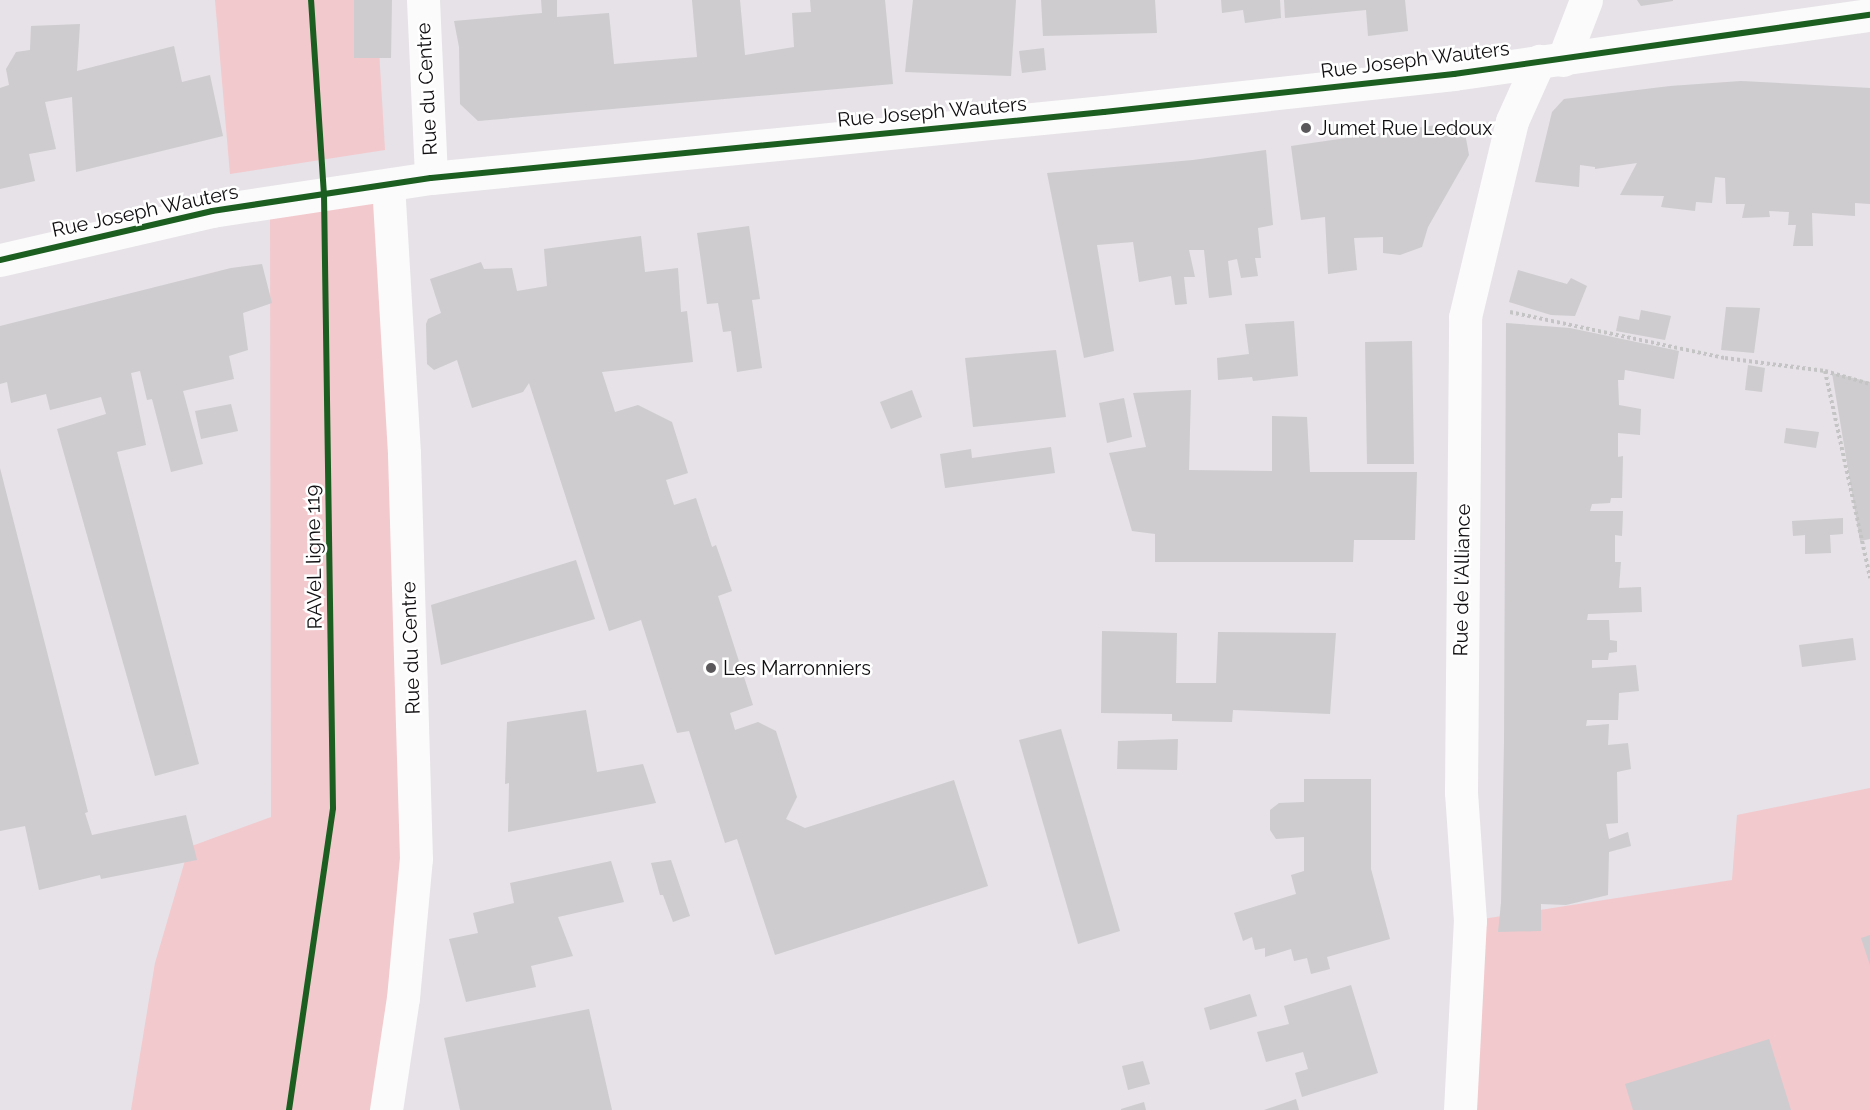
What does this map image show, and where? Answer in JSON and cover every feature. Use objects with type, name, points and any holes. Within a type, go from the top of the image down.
[{"type":"street","name":"Rue du Centre","points":[[423,0],[431,178]]},
{"type":"street","name":"Rue de l'Alliance","points":[[1460,1110],[1470,921],[1461,792],[1465,317],[1512,121],[1586,0]]},
{"type":"street","name":"Rue Joseph Wauters","points":[[0,260],[212,211],[431,178],[1116,111],[1454,74],[1870,15]]},
{"type":"street","name":"Rue du Centre","points":[[386,1110],[403,998],[416,859],[404,453],[388,185]]},
{"type":"path","points":[[1468,302],[1725,358],[1825,371],[1870,384]]},
{"type":"path","points":[[1825,371],[1870,578]]},
{"type":"shaded area","points":[[215,0],[376,0],[385,150],[230,174]]},
{"type":"shaded area","points":[[388,185],[406,973],[383,1110],[131,1110],[155,963],[189,847],[271,817],[270,203]]},
{"type":"shaded area","points":[[1870,788],[1870,1110],[1466,1110],[1470,921],[1732,880],[1737,815]]},
{"type":"building","points":[[354,0],[392,0],[391,58],[354,58]]},
{"type":"building","points":[[541,0],[557,0],[557,17],[609,13],[614,64],[697,57],[692,0],[740,0],[745,55],[794,47],[792,13],[811,12],[810,0],[885,0],[893,84],[478,121],[460,104],[459,47],[454,21],[542,13]]},
{"type":"building","points":[[913,0],[1016,0],[1011,76],[905,72]]},
{"type":"building","points":[[1041,0],[1155,0],[1157,33],[1043,36]]},
{"type":"building","points":[[1221,0],[1280,0],[1281,18],[1245,23],[1243,10],[1222,13]]},
{"type":"building","points":[[1284,0],[1405,0],[1408,31],[1368,36],[1366,10],[1285,18]]},
{"type":"building","points":[[1637,0],[1673,0],[1673,1],[1641,6]]},
{"type":"building","points":[[80,24],[77,71],[174,46],[182,82],[210,75],[223,136],[76,172],[72,97],[45,102],[56,149],[29,154],[35,181],[0,189],[0,88],[9,85],[6,69],[16,52],[30,50],[31,26]]},
{"type":"building","points":[[1044,48],[1046,70],[1022,73],[1019,51]]},
{"type":"building","points":[[1741,81],[1870,88],[1870,204],[1855,203],[1855,216],[1812,213],[1813,246],[1793,246],[1796,225],[1788,225],[1789,212],[1769,211],[1770,217],[1742,218],[1745,204],[1726,204],[1725,178],[1715,177],[1712,203],[1696,202],[1695,211],[1661,207],[1664,196],[1620,195],[1637,163],[1595,169],[1595,167],[1580,165],[1579,187],[1535,182],[1552,112],[1564,99],[1670,86]]},
{"type":"building","points":[[1450,123],[1465,133],[1469,155],[1428,227],[1422,247],[1400,255],[1383,253],[1383,237],[1354,238],[1357,270],[1328,274],[1325,217],[1301,220],[1291,146]]},
{"type":"building","points":[[1266,150],[1273,225],[1258,228],[1261,258],[1255,258],[1258,276],[1241,278],[1237,259],[1228,261],[1232,295],[1209,298],[1204,250],[1189,250],[1195,277],[1184,277],[1187,304],[1175,305],[1171,276],[1139,282],[1133,242],[1097,245],[1114,351],[1084,358],[1047,173],[1193,160]]},
{"type":"building","points":[[749,226],[760,299],[752,300],[762,368],[737,372],[731,331],[723,332],[718,303],[707,304],[697,233]]},
{"type":"building","name":"Les Marronniers","points":[[641,236],[645,272],[678,268],[681,312],[687,311],[693,362],[602,372],[615,412],[638,405],[672,422],[688,473],[666,480],[674,505],[696,498],[712,547],[716,545],[732,591],[718,596],[753,705],[730,713],[735,730],[758,722],[776,731],[797,797],[786,819],[805,828],[954,780],[988,886],[775,955],[737,839],[725,843],[689,731],[677,733],[641,620],[609,631],[529,383],[523,392],[472,408],[457,360],[434,370],[427,364],[426,324],[428,319],[441,313],[430,279],[481,262],[484,269],[512,268],[517,291],[547,286],[544,249]]},
{"type":"building","points":[[262,264],[272,303],[243,313],[248,350],[229,356],[234,379],[183,391],[203,464],[171,472],[152,399],[147,400],[140,371],[131,373],[146,445],[117,452],[199,764],[155,776],[57,429],[106,414],[101,397],[50,410],[46,394],[11,403],[7,382],[0,384],[0,326],[231,268]]},
{"type":"building","points":[[1518,270],[1567,284],[1571,278],[1587,286],[1575,316],[1551,315],[1509,302]]},
{"type":"building","points":[[1726,307],[1760,308],[1754,353],[1721,350]]},
{"type":"building","points":[[1641,310],[1671,316],[1665,340],[1616,331],[1619,316],[1639,320]]},
{"type":"building","points":[[1294,321],[1298,376],[1253,381],[1252,377],[1218,380],[1217,358],[1249,354],[1245,324]]},
{"type":"building","points":[[1506,323],[1570,328],[1679,351],[1674,379],[1625,370],[1624,380],[1618,380],[1619,405],[1641,409],[1640,435],[1618,433],[1618,457],[1623,456],[1622,498],[1611,498],[1610,503],[1592,504],[1590,511],[1623,511],[1622,536],[1615,535],[1615,562],[1621,562],[1619,588],[1641,587],[1642,612],[1588,614],[1587,620],[1609,620],[1610,640],[1617,641],[1617,652],[1609,653],[1608,660],[1592,660],[1592,668],[1636,665],[1639,691],[1619,693],[1618,720],[1587,720],[1586,726],[1609,724],[1608,745],[1628,743],[1631,769],[1617,772],[1618,823],[1606,824],[1609,839],[1628,832],[1631,846],[1609,852],[1608,895],[1566,905],[1541,904],[1541,931],[1498,932],[1501,903],[1504,742]]},
{"type":"building","points":[[1412,341],[1414,464],[1367,464],[1365,342]]},
{"type":"building","points":[[1056,350],[1066,417],[973,427],[965,358]]},
{"type":"building","points":[[1748,365],[1765,368],[1762,392],[1745,390]]},
{"type":"building","points":[[1832,373],[1870,382],[1870,539],[1860,541]]},
{"type":"building","points":[[912,390],[922,417],[891,429],[880,402]]},
{"type":"building","points":[[1191,390],[1189,470],[1272,471],[1272,416],[1307,417],[1310,472],[1417,472],[1415,540],[1354,540],[1353,562],[1155,562],[1155,534],[1132,531],[1109,453],[1146,447],[1133,393]]},
{"type":"building","points":[[1124,398],[1132,437],[1107,443],[1099,403]]},
{"type":"building","points":[[231,404],[238,431],[201,439],[195,411]]},
{"type":"building","points":[[1786,428],[1819,432],[1816,448],[1784,443]]},
{"type":"building","points":[[1051,447],[1055,473],[945,488],[940,454],[971,449],[972,458]]},
{"type":"building","points":[[0,468],[92,835],[186,815],[197,860],[101,879],[100,875],[39,890],[25,826],[0,831]]},
{"type":"building","points":[[1843,518],[1843,534],[1830,535],[1831,553],[1805,554],[1805,535],[1793,536],[1792,521]]},
{"type":"building","points":[[576,560],[595,619],[441,665],[431,605]]},
{"type":"building","points":[[1102,631],[1177,633],[1176,683],[1216,683],[1218,632],[1336,633],[1330,714],[1233,710],[1232,722],[1172,721],[1172,714],[1101,713]]},
{"type":"building","points":[[1853,638],[1856,660],[1802,667],[1799,645]]},
{"type":"building","points":[[586,710],[597,772],[643,764],[656,803],[508,832],[509,783],[505,784],[507,722]]},
{"type":"building","points":[[1061,729],[1120,931],[1078,944],[1019,740]]},
{"type":"building","points":[[1178,739],[1177,770],[1117,769],[1118,741]]},
{"type":"building","points":[[1304,779],[1371,779],[1371,869],[1390,939],[1327,957],[1330,969],[1311,974],[1307,958],[1294,961],[1291,949],[1265,957],[1265,948],[1255,950],[1252,937],[1243,941],[1234,913],[1296,894],[1291,875],[1304,871],[1304,837],[1276,839],[1270,830],[1270,810],[1279,803],[1304,802]]},
{"type":"building","points":[[671,860],[690,916],[673,922],[663,895],[660,895],[651,863]]},
{"type":"building","points":[[611,861],[624,902],[558,917],[573,956],[531,966],[536,987],[466,1002],[449,939],[478,933],[473,913],[514,903],[510,883]]},
{"type":"building","points":[[1870,935],[1870,965],[1861,938]]},
{"type":"building","points":[[1351,985],[1378,1073],[1302,1097],[1295,1073],[1308,1069],[1303,1052],[1266,1062],[1257,1032],[1289,1024],[1284,1006]]},
{"type":"building","points":[[1250,994],[1257,1016],[1210,1030],[1204,1008]]},
{"type":"building","points":[[589,1009],[612,1110],[460,1110],[444,1038]]},
{"type":"building","points":[[1769,1039],[1791,1110],[1633,1110],[1625,1084]]},
{"type":"building","points":[[1143,1061],[1150,1084],[1128,1090],[1122,1066]]},
{"type":"building","points":[[1296,1099],[1299,1110],[1264,1110]]},
{"type":"building","points":[[1144,1102],[1146,1110],[1121,1110],[1121,1109]]},
{"type":"cycle path","name":"RAVeL ligne 119","points":[[289,1110],[333,808],[324,195],[311,0]]},
{"type":"cycle path","points":[[0,260],[212,211],[431,178],[1104,112],[1454,74],[1870,15]]},
{"type":"place","name":"Jumet Rue Ledoux","points":[[1306,128]]},
{"type":"place","name":"Les Marronniers","points":[[711,668]]}]
